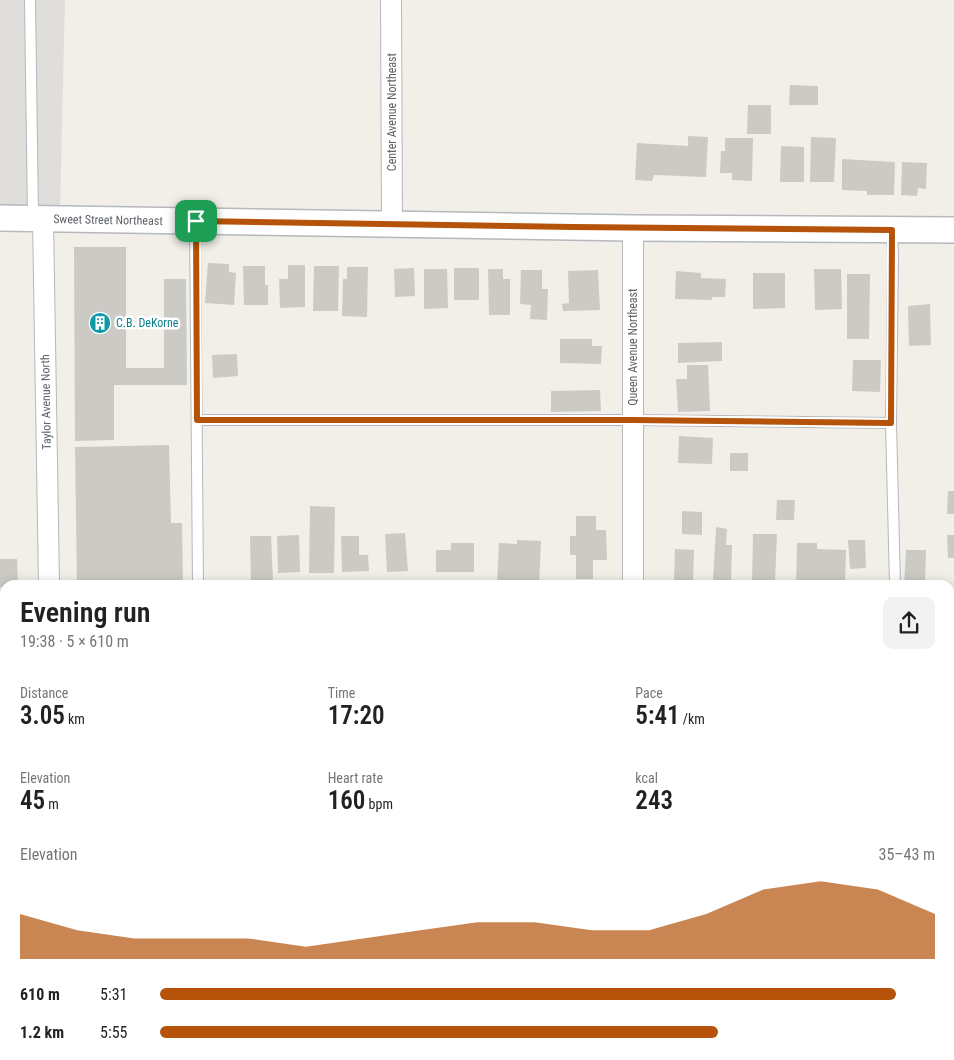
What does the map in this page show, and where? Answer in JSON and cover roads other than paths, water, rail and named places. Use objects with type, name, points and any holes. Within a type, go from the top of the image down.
[{"type":"street","name":"Center Avenue Northeast","points":[[391,0],[392,225]]},
{"type":"street","name":"Sweet Street Northeast","points":[[0,218],[392,225],[954,230]]},
{"type":"street","name":"Taylor Avenue North","points":[[38,219],[49,580]]},
{"type":"street","name":"Queen Avenue Northeast","points":[[633,228],[633,580]]},
{"type":"lane","points":[[30,0],[38,219]]},
{"type":"lane","points":[[196,221],[198,580]]},
{"type":"lane","points":[[892,230],[891,423],[895,580]]},
{"type":"lane","points":[[197,420],[633,420],[891,423]]},
{"type":"place","name":"C.B. DeKorne","points":[[100,323]]}]
